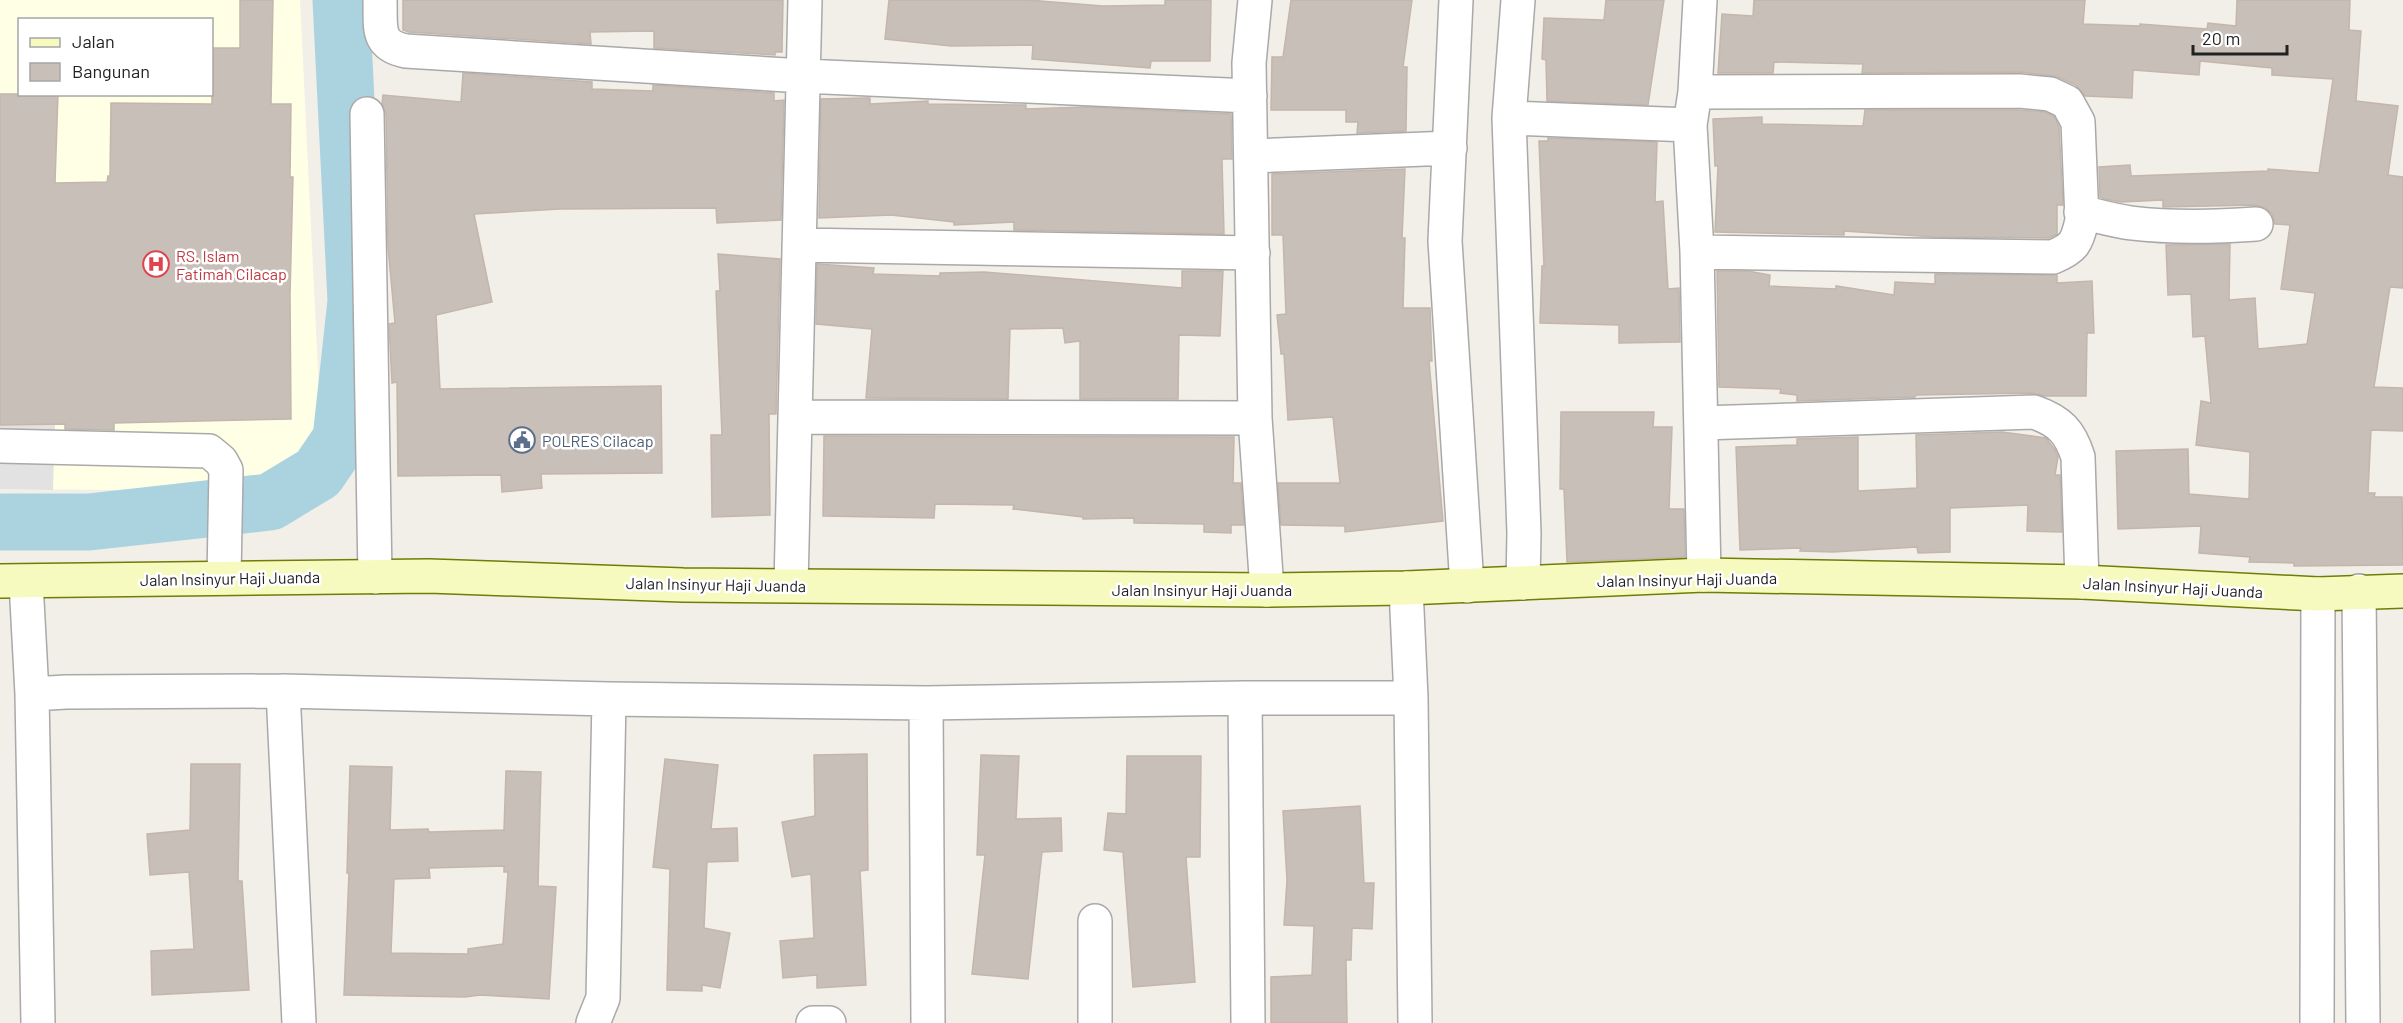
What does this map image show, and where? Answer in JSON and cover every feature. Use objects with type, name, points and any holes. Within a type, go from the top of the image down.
[{"type":"street","points":[[380,0],[381,37],[387,44],[406,51],[803,76],[1250,96]]},
{"type":"street","points":[[791,585],[805,0]]},
{"type":"street","points":[[1255,0],[1249,63],[1255,418],[1268,590]]},
{"type":"street","points":[[1456,0],[1445,241],[1467,586]]},
{"type":"street","points":[[1518,0],[1509,118],[1524,533],[1523,583]]},
{"type":"street","points":[[1700,0],[1695,92],[1690,125],[1697,252],[1704,575]]},
{"type":"street","points":[[1695,92],[2019,91],[2050,94],[2067,102],[2078,122],[2081,212],[2078,236],[2071,249],[2053,257],[1697,252]]},
{"type":"street","points":[[367,114],[375,577]]},
{"type":"street","points":[[1509,118],[1690,125]]},
{"type":"street","points":[[1251,156],[1450,148]]},
{"type":"street","points":[[2081,212],[2128,223],[2162,226],[2220,227],[2256,224]]},
{"type":"street","points":[[799,245],[1253,253]]},
{"type":"street","points":[[1701,423],[2034,412],[2051,418],[2072,439],[2078,457],[2082,582]]},
{"type":"street","points":[[796,417],[1255,418]]},
{"type":"street","points":[[0,446],[209,451],[221,461],[226,470],[225,578]]},
{"type":"street","name":"Jalan Insinyur Haji Juanda","points":[[13,581],[429,576],[683,585],[1268,590],[1467,586],[1704,575],[2082,582],[2318,594],[2403,591]]},
{"type":"street","points":[[13,581],[32,694],[38,1023]]},
{"type":"street","points":[[1406,588],[1411,698],[1415,1023]]},
{"type":"street","points":[[2359,591],[2363,1023]]},
{"type":"street","points":[[2317,1023],[2318,594]]},
{"type":"street","points":[[32,694],[283,691],[609,699],[926,703],[1411,698]]},
{"type":"street","points":[[283,691],[299,1023]]},
{"type":"street","points":[[1245,698],[1248,1023]]},
{"type":"street","points":[[593,1023],[603,998],[609,699]]},
{"type":"street","points":[[926,703],[928,1023]]},
{"type":"street","points":[[1095,921],[1095,1023]]},
{"type":"street","points":[[2316,951],[2363,952]]},
{"type":"street","points":[[813,1023],[829,1023]]},
{"type":"shaded area","name":"RS. Islam Fatimah Cilacap","points":[[0,0],[300,0],[321,433],[300,463],[277,481],[256,491],[0,489]]},
{"type":"shaded area","points":[[55,424],[53,490],[0,489],[0,425]]},
{"type":"building","name":"RS. Islam Fatimah Cilacap","points":[[240,0],[273,0],[271,104],[291,104],[290,177],[293,177],[290,295],[291,419],[114,423],[114,430],[65,429],[65,424],[0,425],[0,94],[58,96],[55,183],[107,182],[110,176],[111,103],[212,104],[213,48],[240,48]]},
{"type":"building","points":[[403,0],[783,0],[782,52],[775,52],[775,55],[654,48],[654,31],[590,32],[591,44],[409,32],[403,30]]},
{"type":"building","points":[[889,0],[1028,0],[1103,6],[1165,5],[1165,0],[1211,0],[1210,61],[1151,61],[1150,68],[1032,59],[1033,45],[951,46],[885,39]]},
{"type":"building","points":[[1291,0],[1412,0],[1403,67],[1407,67],[1406,131],[1357,133],[1358,122],[1346,122],[1346,110],[1271,110],[1272,57],[1283,57]]},
{"type":"building","points":[[1606,0],[1664,0],[1648,105],[1547,101],[1546,60],[1542,59],[1544,18],[1604,20]]},
{"type":"building","points":[[1754,0],[2085,0],[2083,24],[2140,26],[2140,24],[2207,29],[2208,23],[2236,26],[2237,0],[2350,0],[2349,30],[2361,31],[2356,101],[2398,106],[2388,175],[2403,177],[2403,288],[2390,287],[2374,387],[2403,388],[2403,431],[2371,430],[2368,493],[2375,493],[2374,497],[2402,497],[2403,565],[2294,566],[2294,563],[2249,562],[2250,557],[2199,553],[2201,526],[2118,529],[2116,451],[2188,449],[2189,494],[2249,499],[2250,452],[2196,445],[2201,401],[2211,403],[2205,336],[2193,337],[2191,294],[2168,295],[2166,245],[2230,244],[2229,300],[2255,298],[2258,349],[2307,344],[2315,293],[2281,289],[2290,225],[2275,224],[2272,214],[2265,208],[2255,205],[2163,207],[2163,200],[2121,202],[2105,199],[2100,197],[2099,167],[2130,165],[2131,176],[2268,171],[2268,169],[2319,173],[2333,79],[2272,75],[2272,68],[2200,61],[2199,75],[2133,70],[2132,98],[2085,96],[2076,85],[2058,77],[2021,72],[1862,73],[1863,64],[1774,62],[1773,73],[1718,73],[1722,14],[1753,16]]},
{"type":"building","points":[[463,73],[592,82],[592,89],[653,91],[653,85],[774,93],[774,101],[784,100],[781,220],[717,223],[716,208],[560,209],[474,214],[492,302],[436,315],[440,389],[661,386],[662,473],[541,474],[542,488],[502,492],[501,475],[398,476],[397,382],[392,383],[389,324],[395,323],[388,247],[386,114],[382,104],[383,95],[461,102]]},
{"type":"building","points":[[870,98],[870,104],[928,101],[928,104],[1026,105],[1026,109],[1086,107],[1231,114],[1232,159],[1222,159],[1224,234],[1014,230],[1014,222],[954,225],[954,222],[891,215],[819,218],[821,99]]},
{"type":"building","points":[[1865,110],[2018,110],[2045,112],[2054,116],[2059,127],[2063,205],[2057,205],[2057,234],[2049,238],[1935,237],[1844,231],[1844,235],[1715,232],[1718,166],[1715,166],[1713,119],[1762,117],[1762,124],[1863,126]]},
{"type":"building","points":[[1548,138],[1657,142],[1655,202],[1663,201],[1668,289],[1679,288],[1680,342],[1619,343],[1619,325],[1540,323],[1542,266],[1544,266],[1539,141],[1548,141]]},
{"type":"building","points":[[1405,169],[1402,238],[1405,238],[1403,308],[1430,308],[1432,361],[1429,361],[1443,521],[1345,532],[1345,526],[1281,525],[1278,483],[1340,483],[1333,417],[1288,420],[1284,354],[1281,354],[1277,315],[1286,314],[1283,235],[1272,235],[1272,174]]},
{"type":"building","points":[[718,254],[780,259],[776,414],[769,414],[770,515],[712,517],[711,435],[722,435],[716,291],[720,291]]},
{"type":"building","points":[[817,264],[874,268],[873,274],[940,276],[940,273],[984,272],[1182,288],[1182,271],[1223,271],[1220,336],[1179,335],[1178,399],[1080,399],[1080,341],[1065,343],[1063,328],[1010,329],[1008,399],[866,398],[872,329],[816,324]]},
{"type":"building","points":[[1717,271],[1748,271],[1770,275],[1769,286],[1836,289],[1836,286],[1894,295],[1895,282],[1935,284],[1935,274],[2057,275],[2057,283],[2092,281],[2094,333],[2087,333],[2086,396],[2044,396],[2033,393],[1916,395],[1915,397],[1797,401],[1797,395],[1780,393],[1781,389],[1719,387]]},
{"type":"building","points":[[1561,412],[1654,412],[1653,427],[1672,427],[1669,509],[1684,509],[1685,557],[1567,562],[1564,489],[1560,489]]},
{"type":"building","points":[[2002,432],[2046,438],[2055,450],[2058,457],[2055,475],[2060,475],[2062,532],[2027,531],[2028,505],[1950,508],[1950,552],[1918,553],[1917,547],[1833,552],[1800,551],[1801,548],[1740,550],[1736,447],[1797,445],[1797,439],[1858,437],[1858,491],[1917,488],[1916,435]]},
{"type":"building","points":[[824,436],[1234,437],[1233,483],[1241,483],[1244,525],[1231,525],[1231,533],[1204,532],[1204,524],[1134,523],[1134,518],[1083,519],[1083,517],[1013,509],[1014,505],[935,504],[934,518],[823,516]]},
{"type":"building","points":[[867,754],[868,870],[860,871],[866,985],[817,988],[817,975],[783,978],[780,941],[814,938],[811,874],[792,877],[782,822],[815,816],[814,755]]},
{"type":"building","points":[[981,755],[1019,756],[1016,819],[1061,818],[1062,851],[1042,852],[1028,979],[972,974],[985,855],[977,855]]},
{"type":"building","points":[[1127,756],[1201,756],[1200,857],[1186,857],[1195,982],[1133,987],[1123,852],[1104,850],[1108,813],[1126,814]]},
{"type":"building","points":[[665,759],[718,765],[711,829],[737,828],[738,861],[707,862],[704,928],[730,933],[720,988],[702,985],[702,991],[667,990],[670,869],[653,867]]},
{"type":"building","points":[[191,764],[240,764],[238,881],[242,881],[249,990],[152,995],[151,951],[194,949],[189,872],[150,875],[147,834],[190,830]]},
{"type":"building","points":[[350,766],[392,767],[390,830],[428,829],[429,832],[504,830],[506,771],[541,772],[538,886],[556,887],[549,999],[480,995],[465,997],[344,995],[349,873],[347,873]],"holes":[[[504,866],[504,872],[508,872],[503,944],[468,949],[468,954],[391,953],[394,879],[430,878],[429,868]]]},
{"type":"building","points":[[1360,806],[1364,883],[1374,883],[1372,929],[1352,928],[1351,960],[1346,960],[1347,1023],[1271,1023],[1271,977],[1312,975],[1314,926],[1284,925],[1287,880],[1283,811]]},
{"type":"waterway","points":[[0,522],[89,522],[270,502],[318,473],[341,439],[356,301],[341,0]]},
{"type":"place","name":"RS. Islam Fatimah Cilacap","points":[[156,264]]},
{"type":"place","name":"POLRES Cilacap","points":[[522,440]]}]
